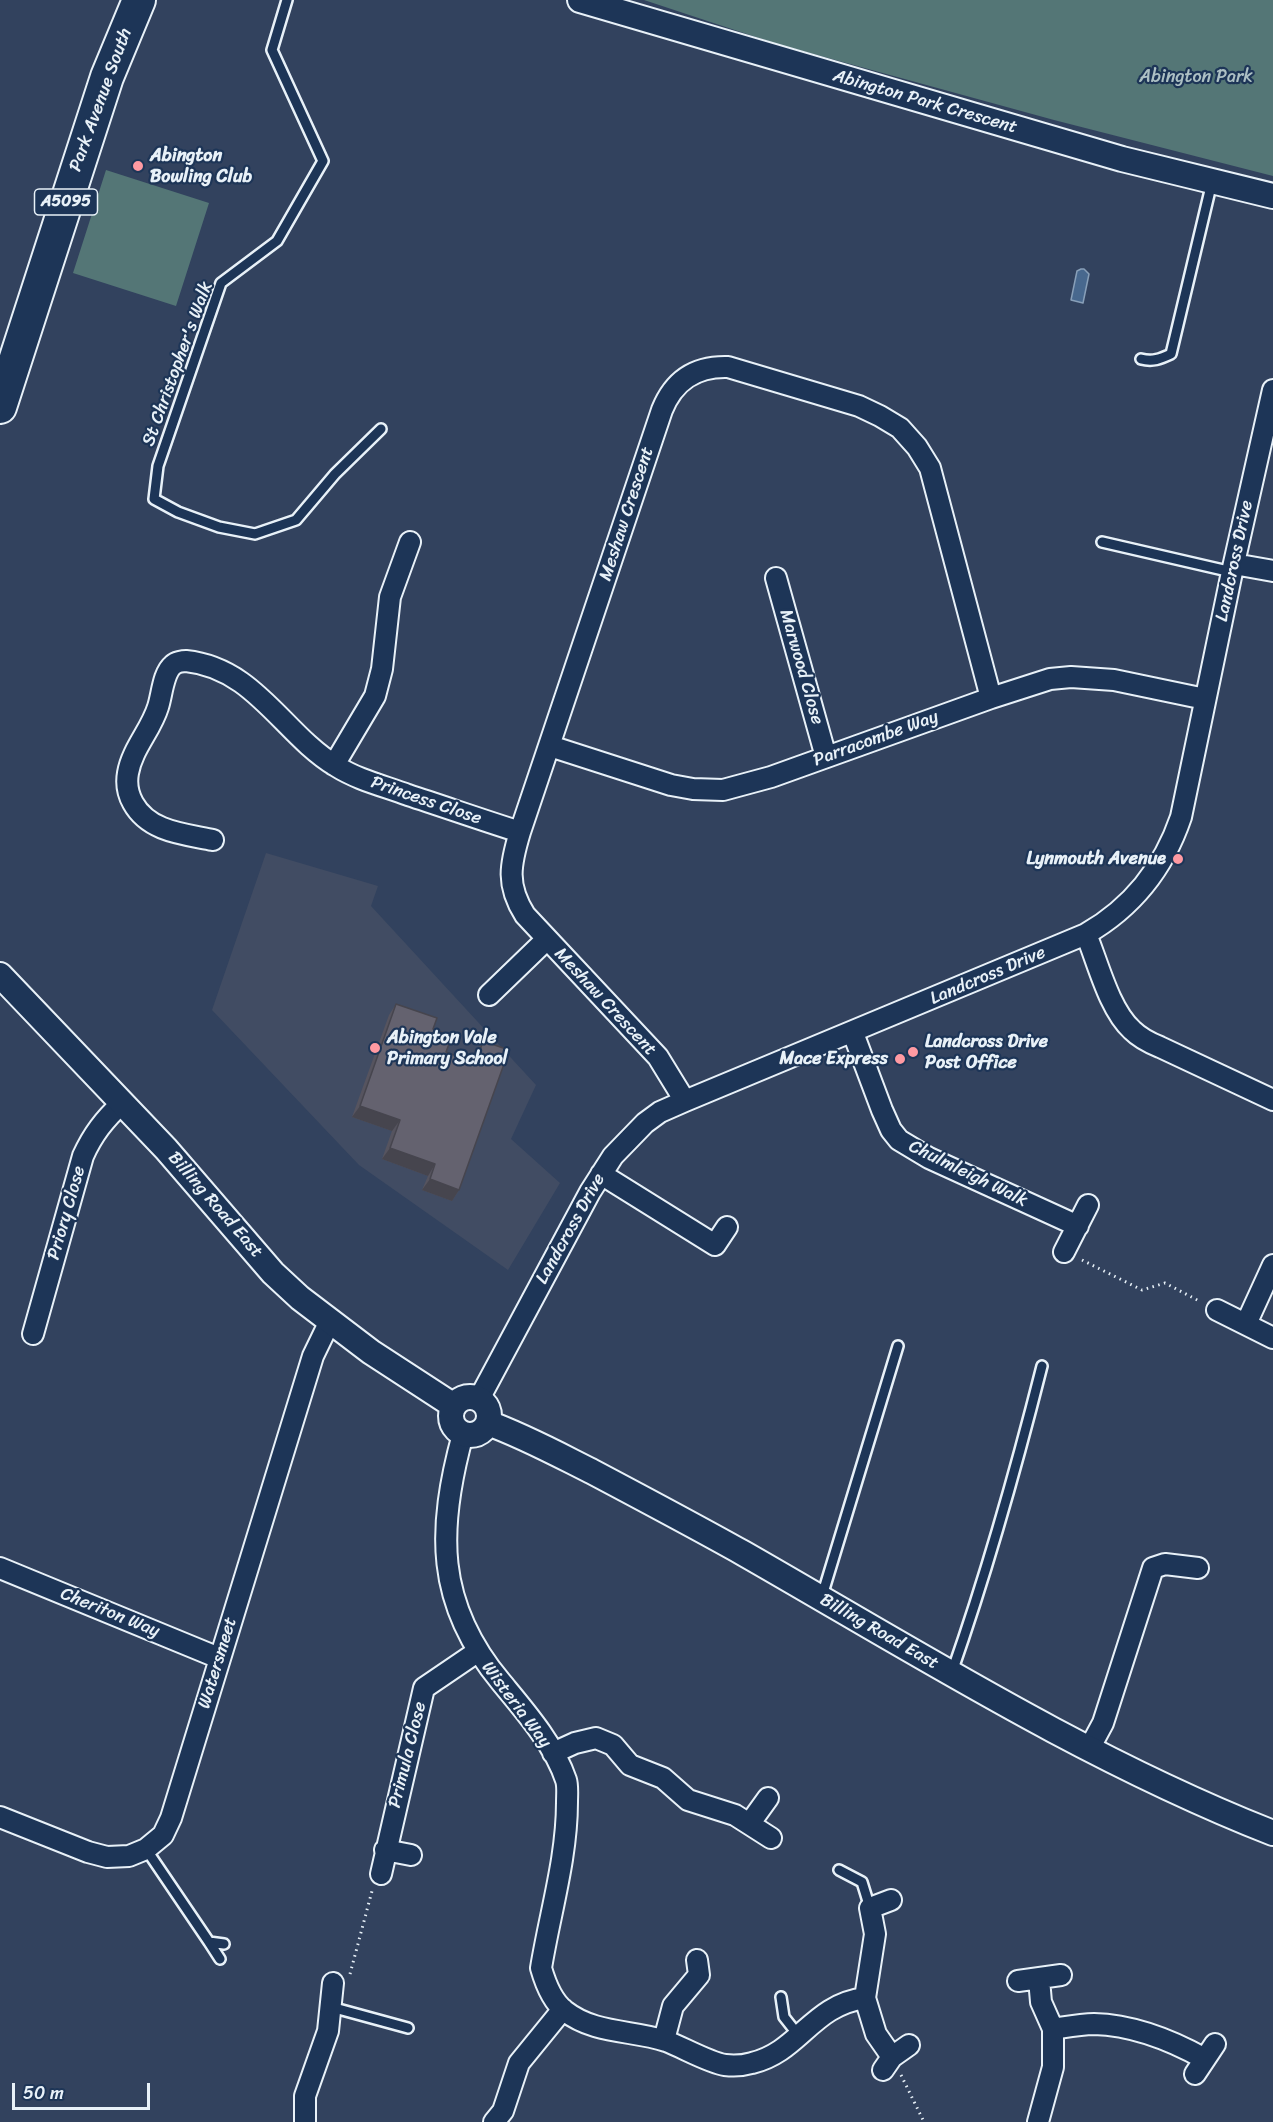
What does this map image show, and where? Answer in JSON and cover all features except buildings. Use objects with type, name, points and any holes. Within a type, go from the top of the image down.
[{"type":"main road","name":"Park Avenue South","points":[[0,407],[107,76],[139,0]]},
{"type":"street","name":"Abington Park Crescent","points":[[580,0],[1033,134],[1122,159],[1273,196]]},
{"type":"street","name":"Meshaw Crescent","points":[[685,1101],[657,1057],[525,915],[514,893],[511,870],[520,832],[667,397],[684,377],[714,366],[744,370],[860,406],[900,428],[917,447],[930,468],[937,488],[991,698]]},
{"type":"street","name":"Landcross Drive","points":[[479,1399],[601,1174],[627,1139],[645,1123],[660,1112],[685,1101],[853,1033],[1086,934],[1120,912],[1137,895],[1169,846],[1181,817],[1273,390]]},
{"type":"street","points":[[334,765],[375,696],[382,669],[390,597],[410,542]]},
{"type":"street","points":[[1233,568],[1273,571]]},
{"type":"street","name":"Marwood Close","points":[[776,578],[826,757]]},
{"type":"street","name":"Princess Close","points":[[213,840],[160,828],[143,816],[127,789],[131,760],[157,710],[167,675],[173,665],[184,661],[228,675],[244,684],[259,695],[316,752],[334,765],[360,778],[520,832]]},
{"type":"street","name":"Parracombe Way","points":[[550,746],[671,785],[723,790],[758,782],[1030,684],[1071,677],[1114,680],[1205,699]]},
{"type":"street","points":[[1086,934],[1120,1017],[1132,1030],[1144,1040],[1273,1100]]},
{"type":"street","points":[[489,995],[546,940]]},
{"type":"street","name":"Billing Road East","points":[[0,975],[166,1149],[273,1273],[329,1323],[454,1406]]},
{"type":"street","name":"Chulmleigh Walk","points":[[853,1033],[882,1110],[891,1130],[899,1140],[929,1158],[1077,1226]]},
{"type":"street","name":"Priory Close","points":[[33,1334],[83,1156],[91,1137],[103,1121],[122,1103]]},
{"type":"street","points":[[601,1174],[710,1252],[727,1227]]},
{"type":"street","points":[[1064,1252],[1088,1205]]},
{"type":"street","points":[[1246,1324],[1273,1264]]},
{"type":"street","points":[[1217,1310],[1273,1338]]},
{"type":"street","name":"Watersmeet","points":[[146,1849],[163,1835],[171,1818],[312,1356],[329,1323]]},
{"type":"street","points":[[470,1397],[479,1399],[486,1405],[489,1414],[488,1423],[483,1431],[473,1435],[464,1434],[454,1427],[451,1417],[454,1406],[461,1399],[470,1397]]},
{"type":"street","name":"Billing Road East","points":[[488,1423],[544,1447],[620,1486],[821,1598],[951,1674],[1089,1749],[1220,1812],[1273,1833]]},
{"type":"street","name":"Wisteria Way","points":[[464,1434],[458,1455],[446,1540],[451,1588],[459,1615],[477,1652],[540,1731],[567,1781],[567,1831],[541,1968],[545,1982],[563,2010]]},
{"type":"street","points":[[1089,1749],[1103,1723],[1153,1568],[1165,1564],[1198,1568]]},
{"type":"street","name":"Cheriton Way","points":[[0,1568],[219,1658]]},
{"type":"street","name":"Primula Close","points":[[381,1874],[424,1688],[477,1652]]},
{"type":"street","points":[[553,1753],[575,1743],[596,1738],[613,1745],[630,1765],[663,1778],[688,1800],[735,1815],[771,1838]]},
{"type":"street","points":[[750,1823],[768,1798]]},
{"type":"street","points":[[0,1817],[88,1852],[107,1857],[129,1856],[146,1849]]},
{"type":"street","points":[[385,1850],[411,1855]]},
{"type":"street","points":[[891,1900],[870,1908],[875,1934],[865,1998],[887,2064],[909,2045]]},
{"type":"street","points":[[664,2040],[673,2006],[699,1974],[698,1960]]},
{"type":"street","points":[[1018,1981],[1061,1975]]},
{"type":"street","points":[[1038,2122],[1053,2067],[1053,2029],[1041,2002],[1039,1979]]},
{"type":"street","points":[[305,2122],[305,2096],[328,2031],[332,1994]]},
{"type":"street","points":[[494,2122],[502,2111],[519,2063],[563,2010],[577,2019],[605,2029],[664,2040],[724,2066],[751,2064],[773,2056],[831,2009],[849,2000],[865,1998]]},
{"type":"street","points":[[1053,2029],[1092,2024],[1124,2027],[1186,2049],[1205,2059]]},
{"type":"lane","name":"St Christopher's Walk","points":[[287,0],[272,50],[323,161],[277,241],[221,283],[158,466],[154,499],[178,512],[219,527],[255,534],[296,520],[335,474],[381,429]]},
{"type":"lane","points":[[1141,359],[1159,360],[1171,354],[1212,182]]},
{"type":"lane","points":[[1102,542],[1233,568]]},
{"type":"lane","points":[[821,1598],[898,1346]]},
{"type":"lane","points":[[951,1674],[974,1610],[1021,1451],[1042,1366]]},
{"type":"lane","points":[[146,1849],[220,1959]]},
{"type":"lane","points":[[839,1870],[862,1882],[870,1908]]},
{"type":"lane","points":[[209,1942],[224,1944]]},
{"type":"lane","points":[[332,1994],[408,2028]]},
{"type":"lane","points":[[781,1997],[784,2017],[799,2036]]},
{"type":"path","points":[[1064,1252],[1142,1290],[1165,1283],[1217,1310]]},
{"type":"path","points":[[332,1994],[347,1985],[373,1887],[381,1874]]},
{"type":"path","points":[[887,2064],[924,2122]]},
{"type":"shaded area","points":[[1081,269],[1089,274],[1083,303],[1071,300],[1077,271]]},
{"type":"shaded area","name":"Abington Vale Primary School","points":[[266,853],[378,886],[371,906],[536,1085],[511,1139],[560,1183],[508,1270],[359,1165],[212,1010]]},
{"type":"green space","name":"Abington Park","points":[[644,0],[1273,0],[1273,176],[1054,120],[777,44]]},
{"type":"green space","points":[[106,170],[209,203],[176,306],[73,273]]},
{"type":"place","name":"Abington Bowling Club","points":[[138,166]]},
{"type":"place","name":"Lynmouth Avenue","points":[[1178,859]]},
{"type":"place","name":"Abington Vale Primary School","points":[[375,1048]]},
{"type":"place","name":"Landcross Drive Post Office","points":[[913,1052]]},
{"type":"place","name":"Mace Express","points":[[900,1059]]}]
